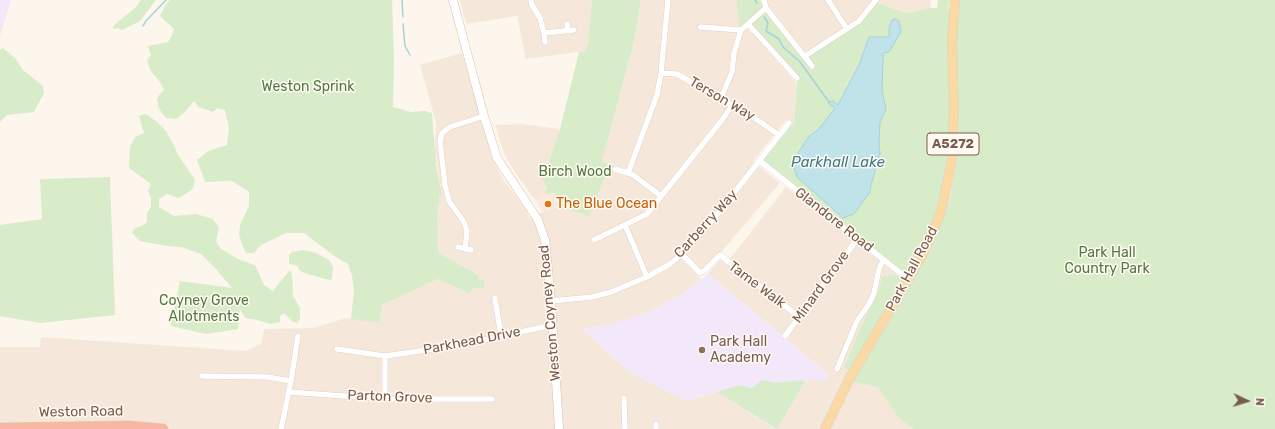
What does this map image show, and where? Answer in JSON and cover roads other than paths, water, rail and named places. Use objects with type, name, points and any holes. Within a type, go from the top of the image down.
[{"type":"highway","name":"Weston Road","points":[[0,428],[129,426],[163,429]]},
{"type":"main road","name":"Park Hall Road","points":[[825,429],[851,376],[909,280],[923,254],[937,222],[949,179],[953,141],[952,35],[956,0]]},
{"type":"street","name":"Weston Coyney Road","points":[[453,0],[484,116],[497,158],[538,220],[545,240],[551,301],[559,429]]},
{"type":"street","points":[[531,0],[532,5],[543,25],[545,42]]},
{"type":"street","points":[[628,173],[657,95],[661,73],[668,0]]},
{"type":"street","points":[[764,0],[766,8],[812,66]]},
{"type":"street","points":[[828,0],[848,29]]},
{"type":"street","points":[[805,56],[859,21],[876,0]]},
{"type":"street","points":[[721,98],[732,72],[734,53],[741,30],[766,8]]},
{"type":"street","points":[[544,33],[571,30],[567,24]]},
{"type":"street","points":[[748,24],[797,78]]},
{"type":"street","points":[[700,27],[741,30]]},
{"type":"street","name":"Terson Way","points":[[661,73],[677,74],[721,98],[779,135]]},
{"type":"street","points":[[594,240],[647,214],[722,120],[732,105]]},
{"type":"street","points":[[458,247],[468,249],[467,231],[464,222],[449,201],[445,185],[440,141],[442,133],[450,128],[484,116]]},
{"type":"street","name":"Carberry Way","points":[[551,301],[592,297],[611,292],[647,277],[670,264],[682,254],[711,222],[789,123]]},
{"type":"street","name":"Glandore Road","points":[[760,161],[909,280]]},
{"type":"street","points":[[615,169],[633,175],[661,196]]},
{"type":"street","points":[[625,224],[647,277]]},
{"type":"street","name":"Minard Grove","points":[[785,336],[858,238]]},
{"type":"street","name":"Tame Walk","points":[[682,254],[700,273],[720,255],[799,317]]},
{"type":"street","name":"Park Hall Road","points":[[837,369],[857,321],[869,304],[874,293],[879,269],[883,260]]},
{"type":"street","points":[[495,298],[501,336]]},
{"type":"street","name":"Parkhead Drive","points":[[337,349],[389,355],[462,344],[552,325]]},
{"type":"street","points":[[281,429],[289,392],[298,336]]},
{"type":"street","points":[[385,399],[389,355]]},
{"type":"street","points":[[202,376],[267,377],[291,381]]},
{"type":"street","name":"Parton Grove","points":[[289,392],[385,399],[492,399]]},
{"type":"street","points":[[624,398],[624,429]]},
{"type":"water","name":"Parkhall Lake","points":[[895,19],[899,21],[901,32],[889,52],[884,53],[883,57],[882,90],[886,110],[880,122],[880,153],[870,192],[854,214],[843,218],[797,177],[794,168],[795,158],[809,136],[818,130],[835,108],[829,104],[829,102],[833,101],[838,105],[859,65],[869,37],[889,37],[889,28],[892,20]]},
{"type":"waterway","points":[[143,26],[166,0]]},
{"type":"waterway","points":[[402,0],[403,17]]},
{"type":"waterway","points":[[764,17],[768,23],[766,31],[779,39],[783,47],[800,62],[829,102]]},
{"type":"waterway","points":[[403,24],[405,46],[410,55]]},
{"type":"place","name":"The Blue Ocean","points":[[548,204]]},
{"type":"place","name":"Park Hall Academy","points":[[702,350]]},
{"type":"park label","name":"Weston Sprink","points":[[308,87]]},
{"type":"park label","name":"Birch Wood","points":[[575,172]]},
{"type":"park label","name":"Park Hall Country Park","points":[[1107,262]]},
{"type":"park label","name":"Coyney Grove Allotments","points":[[204,310]]}]
